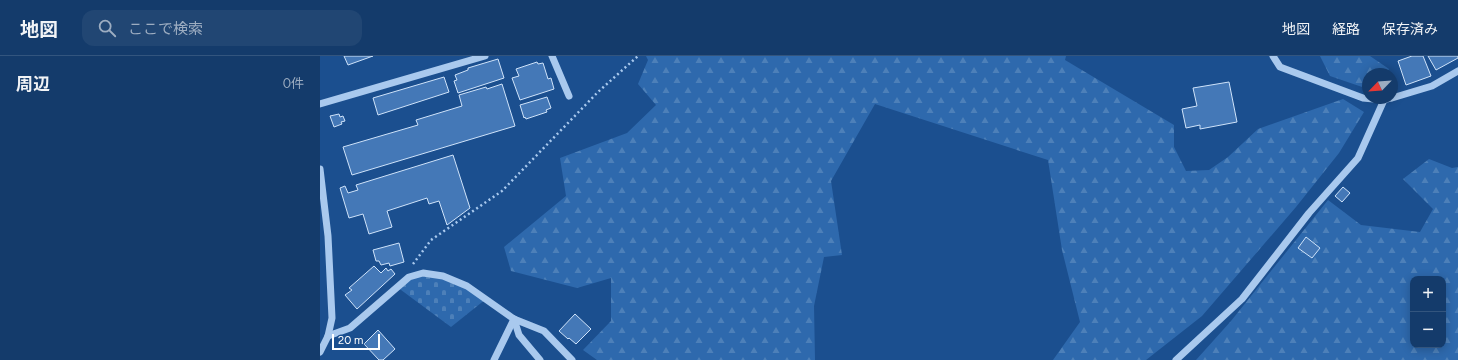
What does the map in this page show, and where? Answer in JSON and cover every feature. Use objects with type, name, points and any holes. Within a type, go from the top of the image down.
[{"type":"street","points":[[320,104],[485,56]]},
{"type":"street","points":[[552,56],[569,96]]},
{"type":"street","points":[[1273,56],[1280,67],[1362,98]]},
{"type":"street","points":[[1398,96],[1432,86],[1458,71]]},
{"type":"street","points":[[1176,360],[1242,299],[1309,213],[1358,158],[1386,104]]},
{"type":"street","points":[[320,169],[328,236],[332,303],[332,318],[328,336],[320,352]]},
{"type":"street","points":[[328,336],[350,328],[409,277],[422,273],[443,276],[467,286],[514,319],[544,331],[572,360]]},
{"type":"street","points":[[494,360],[514,319]]},
{"type":"street","points":[[514,319],[518,335],[540,360]]},
{"type":"path","points":[[409,277],[414,264],[432,240],[502,191],[598,92],[638,56]]},
{"type":"green space","points":[[646,56],[1066,56],[1065,60],[1174,125],[1174,147],[1186,171],[1209,170],[1228,157],[1258,129],[1343,99],[1364,112],[1339,153],[1296,207],[1202,316],[1146,360],[1053,360],[1080,322],[1062,250],[1048,160],[875,104],[831,181],[842,255],[824,257],[814,306],[815,360],[597,360],[583,350],[611,321],[611,278],[577,288],[511,271],[504,247],[566,196],[560,158],[627,133],[656,105],[638,84],[648,60]]},
{"type":"green space","points":[[1320,56],[1370,56],[1388,68],[1362,68],[1362,87],[1330,76]]},
{"type":"green space","points":[[1429,159],[1452,168],[1458,167],[1458,360],[1196,360],[1231,321],[1328,200],[1361,225],[1420,232],[1433,209],[1403,179]]},
{"type":"green space","points":[[443,276],[486,299],[451,327],[397,287],[409,277]]},
{"type":"building","points":[[344,56],[373,56],[348,65]]},
{"type":"building","points":[[1412,56],[1423,56],[1431,76],[1406,85],[1398,61]]},
{"type":"building","points":[[1428,56],[1458,56],[1458,58],[1436,70]]},
{"type":"building","points":[[498,59],[504,78],[458,93],[454,81],[457,80],[455,75],[468,70],[468,68]]},
{"type":"building","points":[[537,62],[538,64],[543,63],[548,79],[551,78],[554,89],[520,100],[512,78],[519,76],[516,69]]},
{"type":"building","points":[[444,77],[449,92],[378,115],[373,98]]},
{"type":"building","points":[[1229,82],[1237,122],[1200,129],[1200,125],[1186,128],[1182,109],[1197,106],[1193,88]]},
{"type":"building","points":[[502,84],[515,126],[352,175],[343,147],[418,125],[416,120],[462,106],[459,95]]},
{"type":"building","points":[[547,97],[551,108],[546,110],[547,112],[526,119],[525,117],[524,118],[520,105]]},
{"type":"building","points":[[339,114],[340,117],[343,116],[345,121],[334,127],[330,116]]},
{"type":"building","points":[[453,155],[470,208],[447,225],[439,201],[429,204],[427,198],[387,211],[392,227],[369,234],[363,214],[349,218],[340,188],[345,186],[348,193],[358,190],[356,185]]},
{"type":"building","points":[[1343,187],[1350,193],[1342,202],[1335,196]]},
{"type":"building","points":[[1306,237],[1320,248],[1312,258],[1298,248]]},
{"type":"building","points":[[399,243],[404,262],[390,266],[389,263],[381,265],[379,261],[376,261],[373,250]]},
{"type":"building","points":[[374,266],[381,273],[386,268],[388,271],[391,269],[395,274],[357,309],[345,295],[352,290],[349,288]]},
{"type":"building","points":[[575,314],[591,329],[576,344],[559,331]]},
{"type":"building","points":[[378,330],[395,349],[383,360],[379,360],[364,344]]}]
